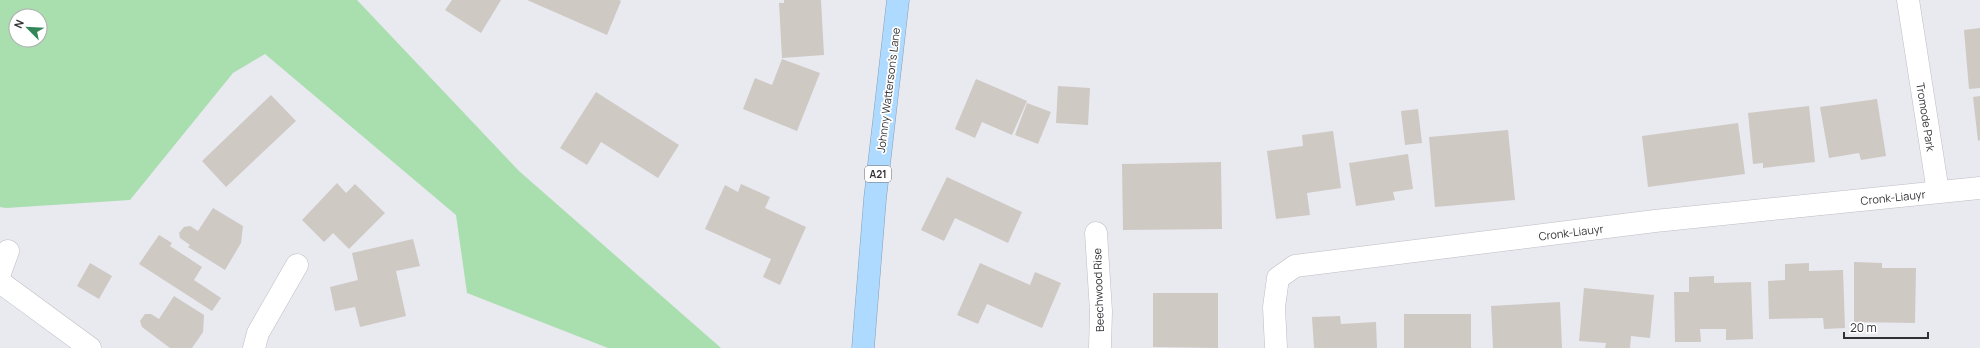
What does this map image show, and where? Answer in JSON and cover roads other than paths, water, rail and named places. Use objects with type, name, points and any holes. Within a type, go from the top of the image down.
[{"type":"highway","name":"Johnny Watterson's Lane","points":[[863,348],[875,199],[898,0]]},
{"type":"street","name":"Tromode Park","points":[[1908,0],[1938,192]]},
{"type":"street","points":[[1938,192],[1980,188]]},
{"type":"street","name":"Cronk-Liauyr","points":[[1276,348],[1274,307],[1278,278],[1295,266],[1656,221],[1938,192]]},
{"type":"street","name":"Beechwood Rise","points":[[1096,233],[1101,311],[1100,348]]},
{"type":"street","points":[[0,273],[8,251]]},
{"type":"street","points":[[254,348],[258,333],[297,265]]},
{"type":"street","points":[[0,282],[90,348]]}]
